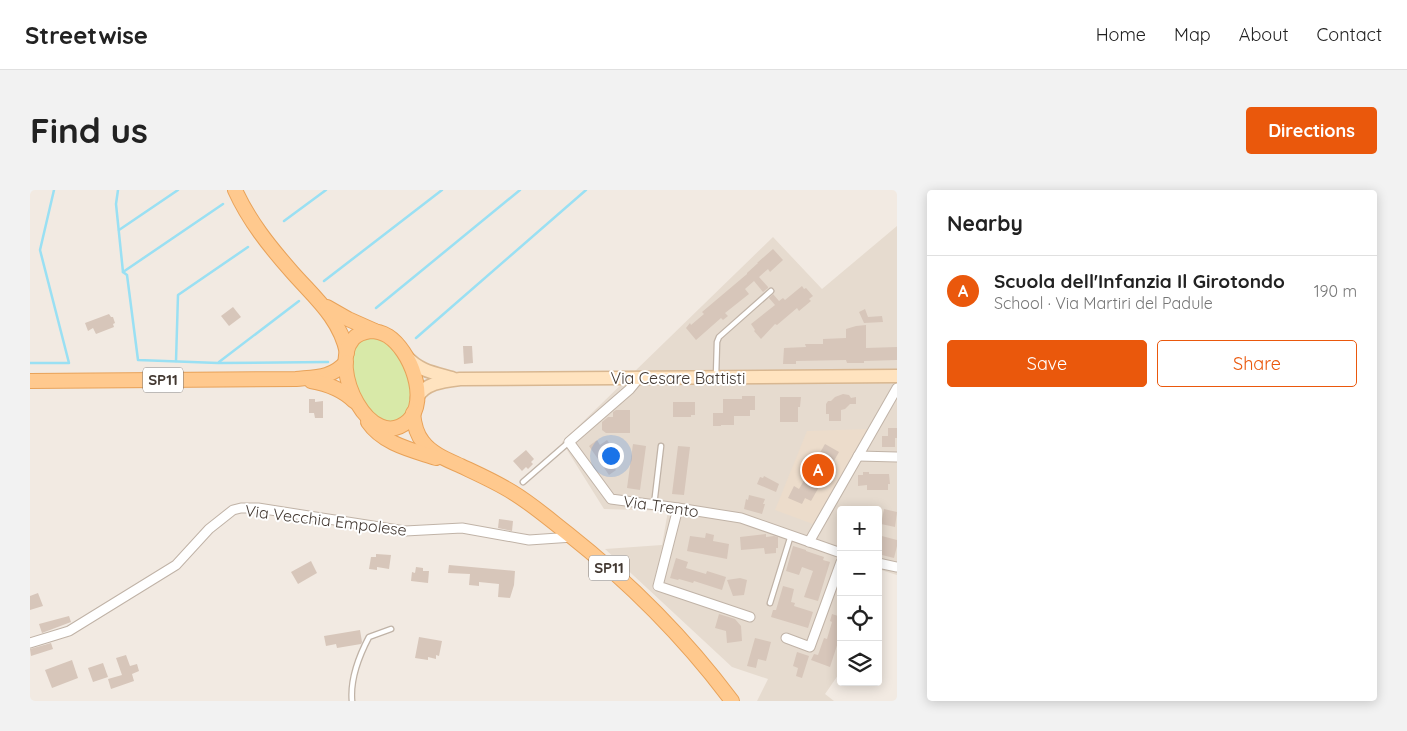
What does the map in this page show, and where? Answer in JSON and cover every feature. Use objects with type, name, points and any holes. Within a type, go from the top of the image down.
[{"type":"main road","points":[[235,190],[259,233],[320,302],[338,326],[345,342],[346,358]]},
{"type":"main road","name":"Via Cesare Battisti","points":[[320,302],[348,318],[389,337],[399,347],[412,368],[416,384],[417,398],[413,414]]},
{"type":"main road","name":"SP11","points":[[376,331],[370,331],[353,338],[346,358],[346,375],[349,385],[373,429],[381,436],[403,447],[460,466]]},
{"type":"main road","name":"SP11","points":[[30,381],[296,379],[330,375],[336,372],[346,358]]},
{"type":"main road","name":"SP11","points":[[296,379],[332,386],[348,395],[370,420],[378,425],[392,428],[399,426],[406,422],[413,414]]},
{"type":"main road","name":"SP11","points":[[413,414],[416,428],[424,444],[442,457],[516,494],[573,537],[602,562],[650,606],[690,648],[732,701]]},
{"type":"street","name":"Via Cesare Battisti","points":[[404,354],[415,366],[460,379]]},
{"type":"street","name":"Via Cesare Battisti","points":[[417,398],[420,392],[430,386],[447,380],[460,379],[897,376]]},
{"type":"street","points":[[569,442],[639,378]]},
{"type":"street","points":[[809,542],[897,388]]},
{"type":"street","name":"Via Trento","points":[[569,442],[611,499],[741,518],[837,552]]},
{"type":"street","points":[[858,456],[897,457]]},
{"type":"street","name":"Via Vecchia Empolese","points":[[30,643],[69,631],[176,565],[209,529],[233,510],[241,508],[258,508],[405,531],[462,528],[529,540],[573,537]]},
{"type":"street","points":[[678,508],[658,586],[750,617]]},
{"type":"street","points":[[882,563],[897,567]]},
{"type":"street","points":[[786,638],[810,647],[837,573]]},
{"type":"lane","points":[[716,377],[717,342],[719,337],[771,292]]},
{"type":"lane","points":[[523,482],[569,442]]},
{"type":"lane","points":[[654,505],[661,446]]},
{"type":"lane","points":[[770,603],[791,535]]},
{"type":"lane","points":[[352,701],[352,682],[369,636],[391,629]]},
{"type":"shaded area","points":[[897,226],[897,575],[882,570],[882,506],[837,506],[837,677],[825,694],[834,701],[757,701],[768,679],[732,667],[605,549],[662,545],[668,511],[604,509],[562,442],[773,237],[822,289]]},
{"type":"shaded area","points":[[868,429],[813,524],[775,510],[807,431]]},
{"type":"green space","points":[[370,335],[386,341],[408,369],[412,391],[409,411],[398,422],[385,422],[373,416],[357,392],[350,362],[357,342]]},
{"type":"building","points":[[773,249],[783,260],[770,272],[768,269],[759,277],[768,288],[763,292],[754,281],[745,289],[749,294],[725,313],[728,316],[723,320],[721,318],[696,340],[686,328],[690,323],[691,325],[704,314],[702,312]]},
{"type":"building","points":[[802,286],[813,296],[809,299],[811,301],[799,311],[797,308],[777,325],[775,324],[761,339],[751,324],[775,305],[769,298],[773,294],[779,301],[783,298],[785,300]]},
{"type":"building","points":[[233,307],[241,317],[229,326],[221,316]]},
{"type":"building","points":[[865,309],[868,317],[882,316],[883,322],[864,323],[859,312]]},
{"type":"building","points":[[109,314],[113,317],[114,327],[96,334],[93,328],[88,331],[85,323]]},
{"type":"building","points":[[866,325],[866,348],[897,347],[897,360],[864,361],[864,363],[847,363],[846,360],[796,361],[796,364],[783,364],[784,348],[806,347],[805,344],[823,344],[823,339],[846,338],[846,329]]},
{"type":"building","points":[[463,346],[472,346],[473,363],[464,364]]},
{"type":"building","points":[[843,394],[849,395],[851,398],[856,397],[856,404],[850,404],[841,410],[841,421],[829,421],[829,414],[826,414],[826,404],[828,401]]},
{"type":"building","points":[[742,396],[755,396],[755,410],[750,410],[750,416],[734,416],[734,425],[713,426],[713,413],[723,413],[723,399],[742,399]]},
{"type":"building","points":[[780,397],[801,397],[800,407],[798,407],[798,422],[780,422]]},
{"type":"building","points":[[309,399],[315,399],[315,402],[323,401],[323,418],[315,418],[314,413],[309,413]]},
{"type":"building","points":[[673,402],[695,402],[695,415],[691,415],[691,417],[673,417]]},
{"type":"building","points":[[616,410],[630,410],[630,433],[606,433],[602,430],[602,422],[608,417],[613,417],[613,412]]},
{"type":"building","points":[[888,428],[897,428],[895,447],[882,447],[882,436],[888,436]]},
{"type":"building","points":[[597,440],[600,445],[607,440],[616,453],[612,456],[615,461],[611,463],[616,470],[609,475],[589,446]]},
{"type":"building","points":[[633,444],[646,446],[640,490],[627,488]]},
{"type":"building","points":[[825,444],[839,452],[811,501],[805,498],[802,504],[788,498],[794,486],[799,489]]},
{"type":"building","points":[[678,446],[690,447],[684,495],[672,494]]},
{"type":"building","points":[[526,450],[534,459],[531,462],[533,464],[528,469],[526,467],[522,471],[513,461]]},
{"type":"building","points":[[863,472],[869,472],[869,474],[889,474],[890,484],[888,484],[888,490],[867,490],[867,485],[858,486],[858,475],[863,475]]},
{"type":"building","points":[[764,476],[779,484],[776,492],[757,484],[760,477],[763,478]]},
{"type":"building","points":[[749,495],[765,499],[762,514],[744,509]]},
{"type":"building","points":[[884,509],[897,512],[895,527],[882,524]]},
{"type":"building","points":[[499,519],[513,521],[512,531],[498,528]]},
{"type":"building","points":[[706,533],[714,535],[713,541],[729,544],[727,559],[687,551],[690,536],[705,538]]},
{"type":"building","points":[[766,534],[766,537],[778,537],[776,553],[765,554],[764,548],[741,550],[740,537]]},
{"type":"building","points":[[882,536],[897,540],[894,558],[882,555]]},
{"type":"building","points":[[793,546],[824,557],[823,560],[830,562],[818,601],[804,597],[813,571],[802,567],[799,575],[786,571]]},
{"type":"building","points":[[376,554],[391,555],[389,569],[377,567],[377,570],[369,569],[371,557],[376,557]]},
{"type":"building","points":[[676,558],[688,562],[686,568],[706,574],[707,571],[726,577],[722,590],[694,581],[693,583],[670,578]]},
{"type":"building","points":[[311,561],[317,573],[298,584],[291,572]]},
{"type":"building","points":[[449,565],[515,571],[514,585],[510,598],[498,597],[499,584],[479,582],[479,586],[469,585],[470,574],[448,573]]},
{"type":"building","points":[[416,567],[423,568],[423,571],[429,571],[428,583],[411,581],[412,572],[415,573]]},
{"type":"building","points":[[740,578],[747,580],[744,595],[733,596],[727,580]]},
{"type":"building","points":[[783,586],[794,589],[791,602],[795,603],[794,606],[813,612],[808,628],[771,617],[773,610],[776,610]]},
{"type":"building","points":[[38,593],[43,606],[30,610],[30,596]]},
{"type":"building","points":[[719,614],[735,619],[741,626],[742,641],[727,643],[726,631],[715,628]]},
{"type":"building","points":[[832,614],[837,616],[837,645],[830,667],[811,660],[814,654],[818,655],[824,638],[827,639],[832,622],[830,621]]},
{"type":"building","points":[[69,616],[71,622],[42,633],[39,624]]},
{"type":"building","points":[[360,630],[361,644],[337,648],[336,644],[326,646],[324,636]]},
{"type":"building","points":[[419,637],[442,641],[439,656],[436,655],[436,659],[428,657],[428,660],[415,658]]},
{"type":"building","points":[[755,638],[771,642],[766,661],[758,659],[756,668],[747,666]]},
{"type":"building","points":[[51,643],[53,649],[31,656],[30,649]]},
{"type":"building","points":[[797,652],[809,656],[802,678],[796,676],[798,668],[793,666]]},
{"type":"building","points":[[126,655],[130,666],[137,664],[139,671],[132,674],[134,681],[111,689],[108,679],[122,675],[116,658]]},
{"type":"building","points":[[72,660],[78,678],[52,688],[45,670]]},
{"type":"building","points":[[103,663],[108,677],[93,682],[88,668]]},
{"type":"waterway","points":[[30,363],[69,363],[40,250],[54,190]]},
{"type":"waterway","points":[[118,190],[116,204],[123,272],[127,275],[138,360],[218,363],[328,362]]},
{"type":"waterway","points":[[119,230],[178,190]]},
{"type":"waterway","points":[[284,221],[326,190]]},
{"type":"waterway","points":[[324,281],[442,190]]},
{"type":"waterway","points":[[376,308],[520,190]]},
{"type":"waterway","points":[[416,338],[586,190]]},
{"type":"waterway","points":[[123,272],[223,204]]},
{"type":"waterway","points":[[176,361],[178,295],[248,247]]},
{"type":"waterway","points":[[219,362],[299,301]]},
{"type":"place","name":"Scuola dell'Infanzia Il Girotondo","points":[[818,470]]}]
